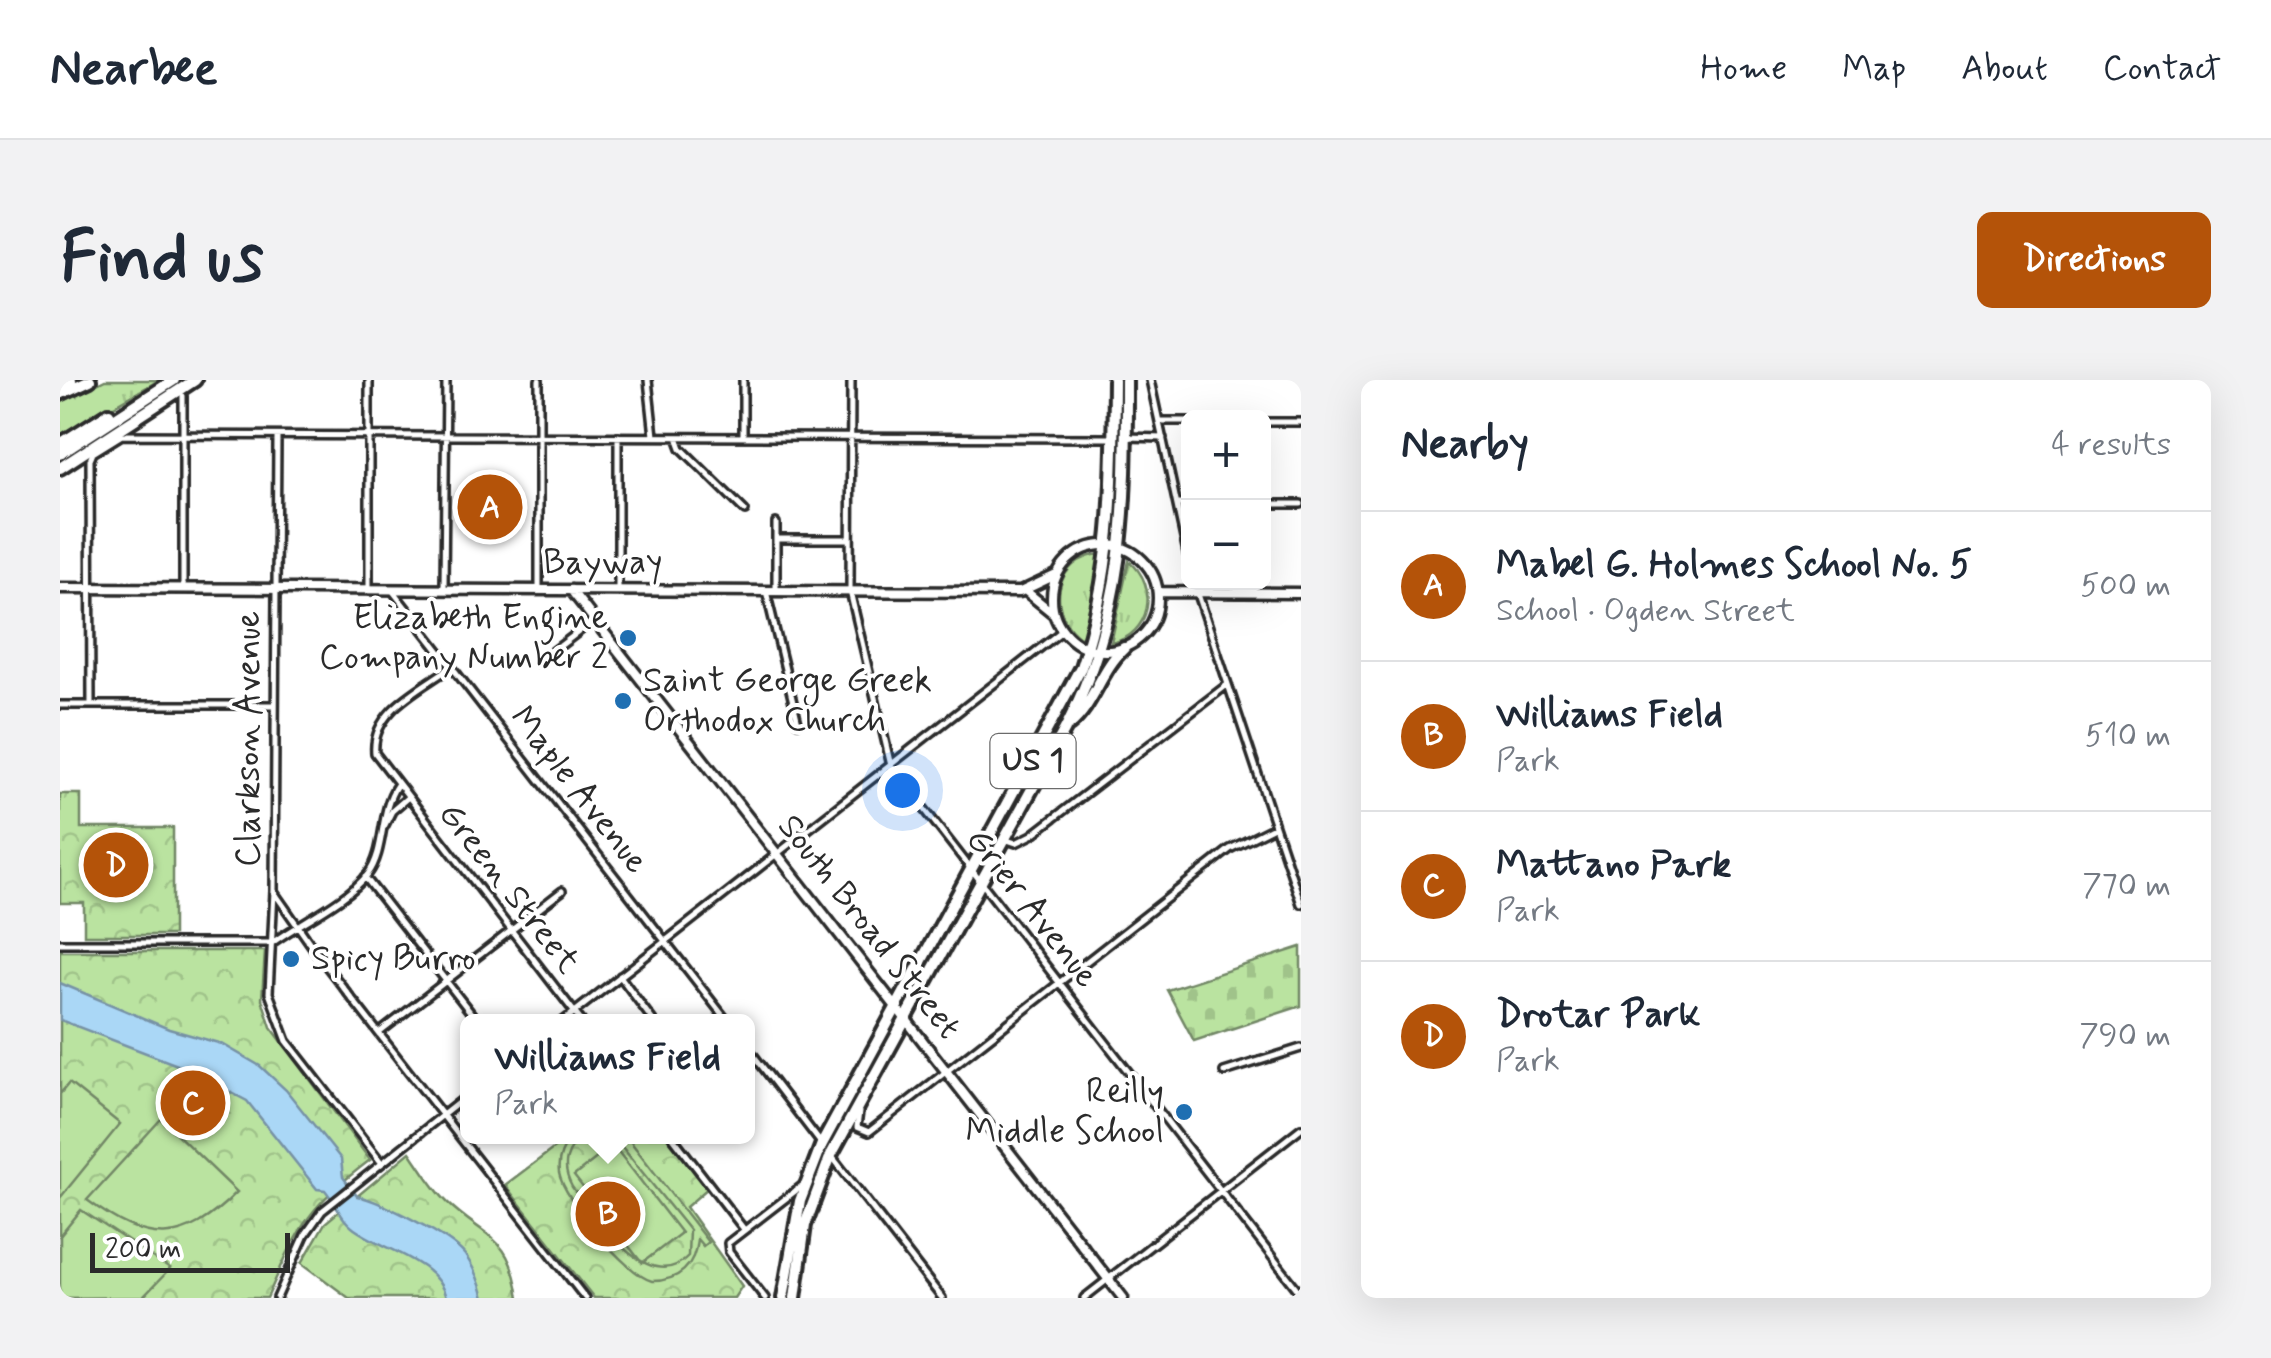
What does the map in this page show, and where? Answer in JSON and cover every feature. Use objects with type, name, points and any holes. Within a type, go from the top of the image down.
[{"type":"highway","points":[[60,383],[71,380]]},
{"type":"highway","points":[[60,394],[90,380]]},
{"type":"highway","points":[[60,444],[173,380]]},
{"type":"highway","points":[[60,454],[173,380]]},
{"type":"highway","points":[[60,468],[195,380]]},
{"type":"highway","name":"US 1","points":[[796,1298],[805,1226],[831,1155],[972,872],[1050,731],[1087,648],[1111,545],[1114,380]]},
{"type":"highway","points":[[1100,651],[1124,548],[1126,380]]},
{"type":"highway","points":[[1064,729],[1080,716],[1109,663],[1124,648]]},
{"type":"highway","name":"US 1","points":[[783,1298],[788,1250],[822,1144],[980,882],[1064,729],[1100,651]]},
{"type":"main road","name":"Bayway","points":[[60,588],[1026,592],[1056,575],[1076,553],[1111,545]]},
{"type":"main road","points":[[1056,575],[1051,593],[1054,614],[1063,630],[1087,648],[1124,648],[1149,627],[1158,592],[1150,566],[1124,548],[1111,545]]},
{"type":"main road","name":"South Broad Street","points":[[571,590],[1122,1298]]},
{"type":"main road","points":[[1158,592],[1181,590]]},
{"type":"main road","points":[[1237,590],[1301,593]]},
{"type":"main road","points":[[1026,592],[1054,614]]},
{"type":"street","points":[[369,380],[369,589]]},
{"type":"street","points":[[444,589],[446,380]]},
{"type":"street","points":[[538,590],[539,380]]},
{"type":"street","points":[[648,380],[654,436]]},
{"type":"street","points":[[743,380],[743,436]]},
{"type":"street","name":"Grier Avenue","points":[[851,380],[850,591],[890,766],[1301,1294]]},
{"type":"street","points":[[1150,380],[1181,524]]},
{"type":"street","points":[[183,396],[183,589]]},
{"type":"street","points":[[1159,421],[1181,421]]},
{"type":"street","points":[[1271,422],[1301,422]]},
{"type":"street","points":[[91,705],[93,454],[128,434],[1114,438]]},
{"type":"street","name":"Clarkson Avenue","points":[[277,435],[274,891],[298,929],[460,1139]]},
{"type":"street","points":[[618,436],[618,590]]},
{"type":"street","points":[[677,436],[681,448],[745,511]]},
{"type":"street","points":[[1126,438],[1163,438]]},
{"type":"street","points":[[1271,504],[1301,504]]},
{"type":"street","points":[[776,522],[771,591],[798,723]]},
{"type":"street","points":[[776,539],[850,539]]},
{"type":"street","name":"Maple Avenue","points":[[390,589],[722,1014]]},
{"type":"street","points":[[1196,590],[1301,904]]},
{"type":"street","points":[[538,663],[594,620]]},
{"type":"street","points":[[572,1014],[1063,630]]},
{"type":"street","name":"Green Street","points":[[450,667],[389,713],[376,732],[375,753],[575,1012]]},
{"type":"street","points":[[1004,839],[1016,842],[1032,836],[1226,685]]},
{"type":"street","points":[[60,704],[275,705]]},
{"type":"street","points":[[60,944],[272,943],[298,929],[366,877],[387,799],[397,785]]},
{"type":"street","points":[[380,834],[392,811],[407,798]]},
{"type":"street","points":[[862,1097],[856,1124],[869,1132],[1230,850],[1274,827]]},
{"type":"street","points":[[366,877],[472,1014]]},
{"type":"street","points":[[274,891],[269,993],[280,1028],[381,1162]]},
{"type":"street","points":[[379,1033],[562,891]]},
{"type":"street","points":[[620,976],[648,1014]]},
{"type":"street","points":[[1224,1072],[1301,1048]]},
{"type":"street","points":[[755,1057],[942,1298]]},
{"type":"street","points":[[277,1298],[305,1235],[334,1200],[460,1101]]},
{"type":"street","points":[[1084,1298],[1301,1128]]},
{"type":"street","name":"Clarkson Avenue","points":[[464,1144],[585,1298]]},
{"type":"street","points":[[678,1144],[744,1228]]},
{"type":"street","points":[[765,1298],[728,1248],[744,1228],[807,1182]]},
{"type":"green space","points":[[105,380],[159,380],[60,437],[60,403]]},
{"type":"green space","points":[[1102,554],[1083,639],[1063,616],[1060,589],[1073,565]]},
{"type":"green space","points":[[1129,561],[1145,583],[1147,608],[1135,630],[1111,643]]},
{"type":"green space","points":[[60,794],[81,794],[81,828],[173,828],[173,935],[84,935],[84,903],[60,903]]},
{"type":"green space","points":[[1301,947],[1301,1006],[1194,1041],[1167,990]]},
{"type":"green space","points":[[60,951],[265,951],[262,999],[271,1027],[370,1160],[332,1192],[307,1220],[267,1298],[60,1298]]},
{"type":"green space","points":[[69,1083],[120,1124],[60,1198],[60,1094]]},
{"type":"green space","points":[[161,1119],[237,1192],[199,1223],[164,1234],[128,1225],[87,1200]]},
{"type":"green space","points":[[560,1144],[675,1144],[709,1187],[686,1207],[742,1286],[734,1298],[594,1298],[505,1185]]},
{"type":"green space","points":[[566,1144],[576,1144],[567,1159],[572,1187],[609,1233],[640,1261],[657,1267],[673,1266],[688,1256],[689,1230],[620,1144],[632,1144],[708,1242],[703,1246],[697,1239],[693,1257],[678,1275],[652,1281],[641,1276],[598,1234],[572,1200],[559,1173]]},
{"type":"green space","points":[[613,1145],[681,1233],[642,1263],[574,1176]]},
{"type":"green space","points":[[410,1152],[447,1202],[502,1249],[515,1277],[519,1298],[349,1298],[302,1263],[325,1223]]},
{"type":"green space","points":[[81,1210],[170,1269],[143,1297],[60,1298],[60,1236]]},
{"type":"water","points":[[60,983],[169,1029],[222,1044],[260,1066],[286,1090],[341,1159],[343,1177],[357,1196],[446,1239],[472,1265],[484,1298],[446,1298],[440,1285],[419,1264],[352,1227],[247,1101],[180,1066],[60,1020]]},
{"type":"place","name":"Mabel G. Holmes School No. 5","points":[[490,507]]},
{"type":"place","name":"Elizabeth Engine Company Number 2","points":[[628,638]]},
{"type":"place","name":"Saint George Greek Orthodox Church","points":[[623,701]]},
{"type":"place","name":"Drotar Park","points":[[116,865]]},
{"type":"place","name":"Spicy Burro","points":[[291,959]]},
{"type":"place","name":"Mattano Park","points":[[193,1103]]},
{"type":"place","name":"Reilly Middle School","points":[[1184,1112]]},
{"type":"place","name":"Williams Field","points":[[608,1214]]}]
